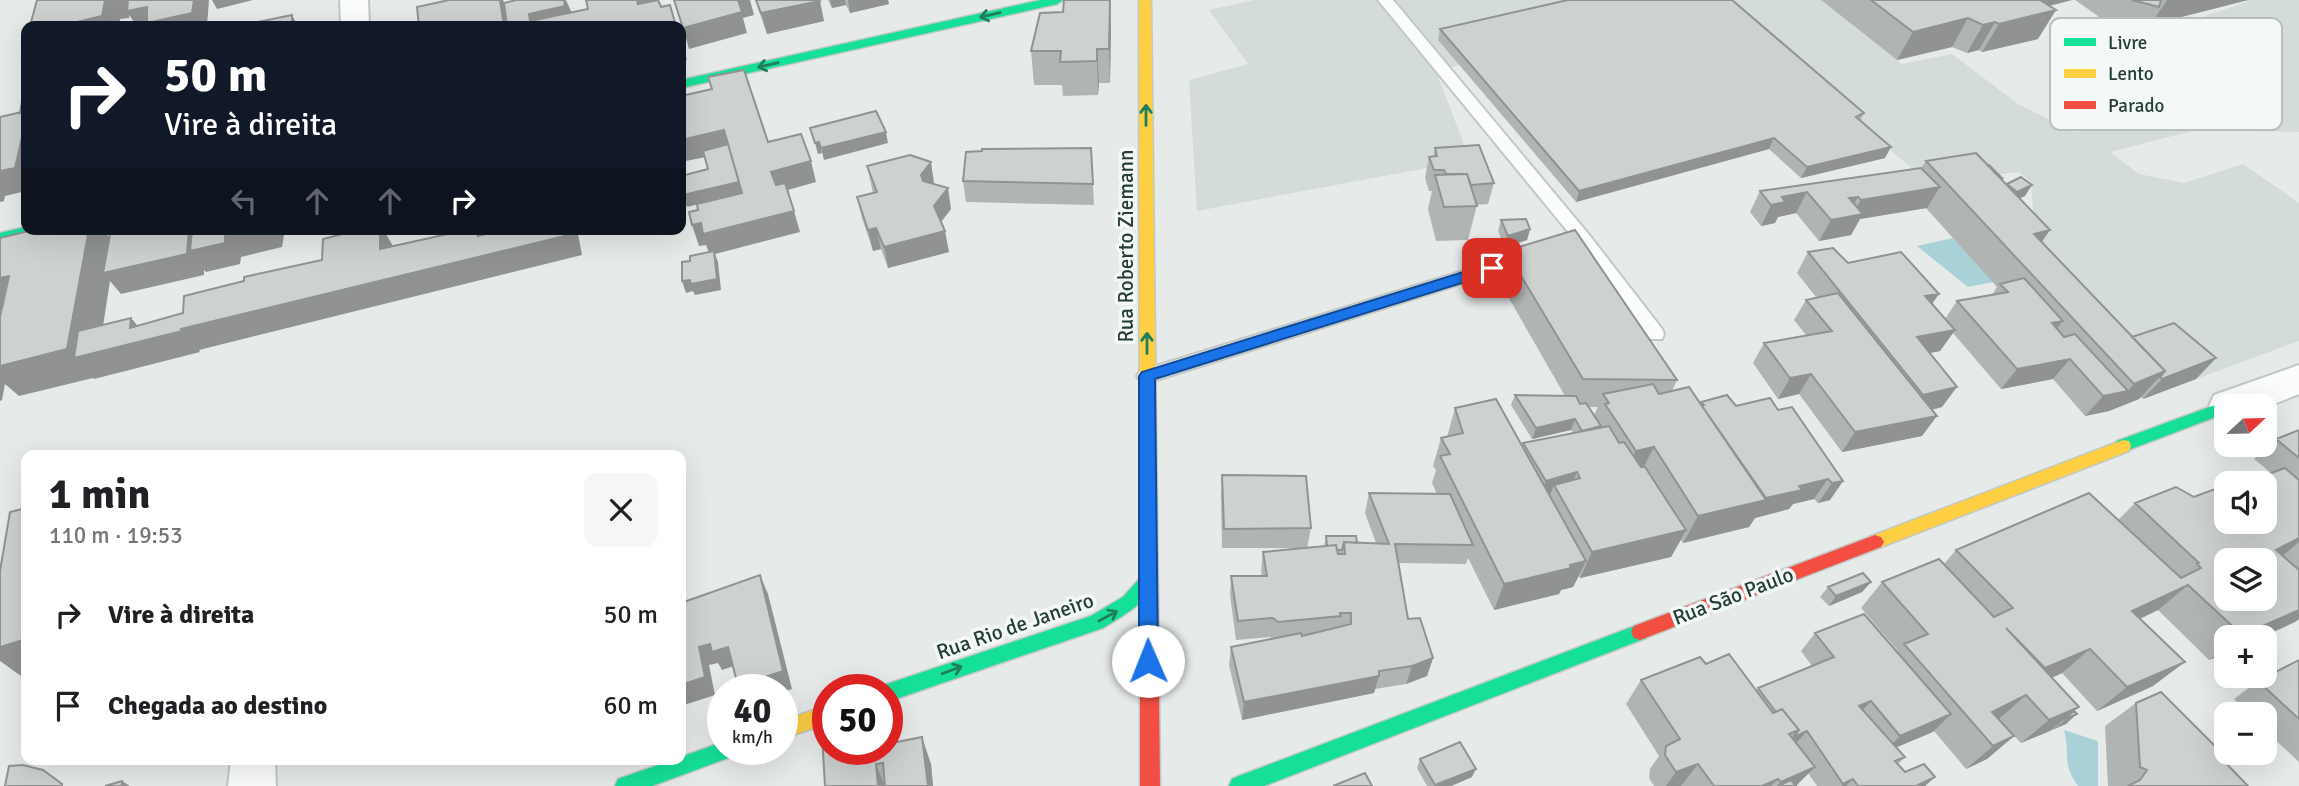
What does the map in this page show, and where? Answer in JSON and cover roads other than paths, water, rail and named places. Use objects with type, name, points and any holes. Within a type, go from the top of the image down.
[{"type":"main road","points":[[686,83],[1057,0]]},
{"type":"main road","name":"Rua Roberto Ziemann","points":[[1145,0],[1150,786]]},
{"type":"main road","points":[[0,238],[21,233]]},
{"type":"main road","name":"Rua São Paulo","points":[[1239,786],[2214,411]]},
{"type":"main road","name":"Rua Rio de Janeiro","points":[[903,688],[1097,622],[1129,603],[1147,583]]},
{"type":"main road","points":[[686,764],[707,757]]},
{"type":"main road","points":[[625,786],[684,765]]},
{"type":"street","points":[[354,0],[355,21]]},
{"type":"street","name":"Rua São Paulo","points":[[2259,394],[2299,379]]},
{"type":"lane","points":[[1385,0],[1584,240],[1655,334]]},
{"type":"lane","points":[[1147,376],[1492,268]]},
{"type":"water","points":[[1953,238],[1993,282],[1968,287],[1917,246]]},
{"type":"water","points":[[2064,730],[2098,741],[2098,786],[2078,786],[2073,778],[2068,765]]}]
